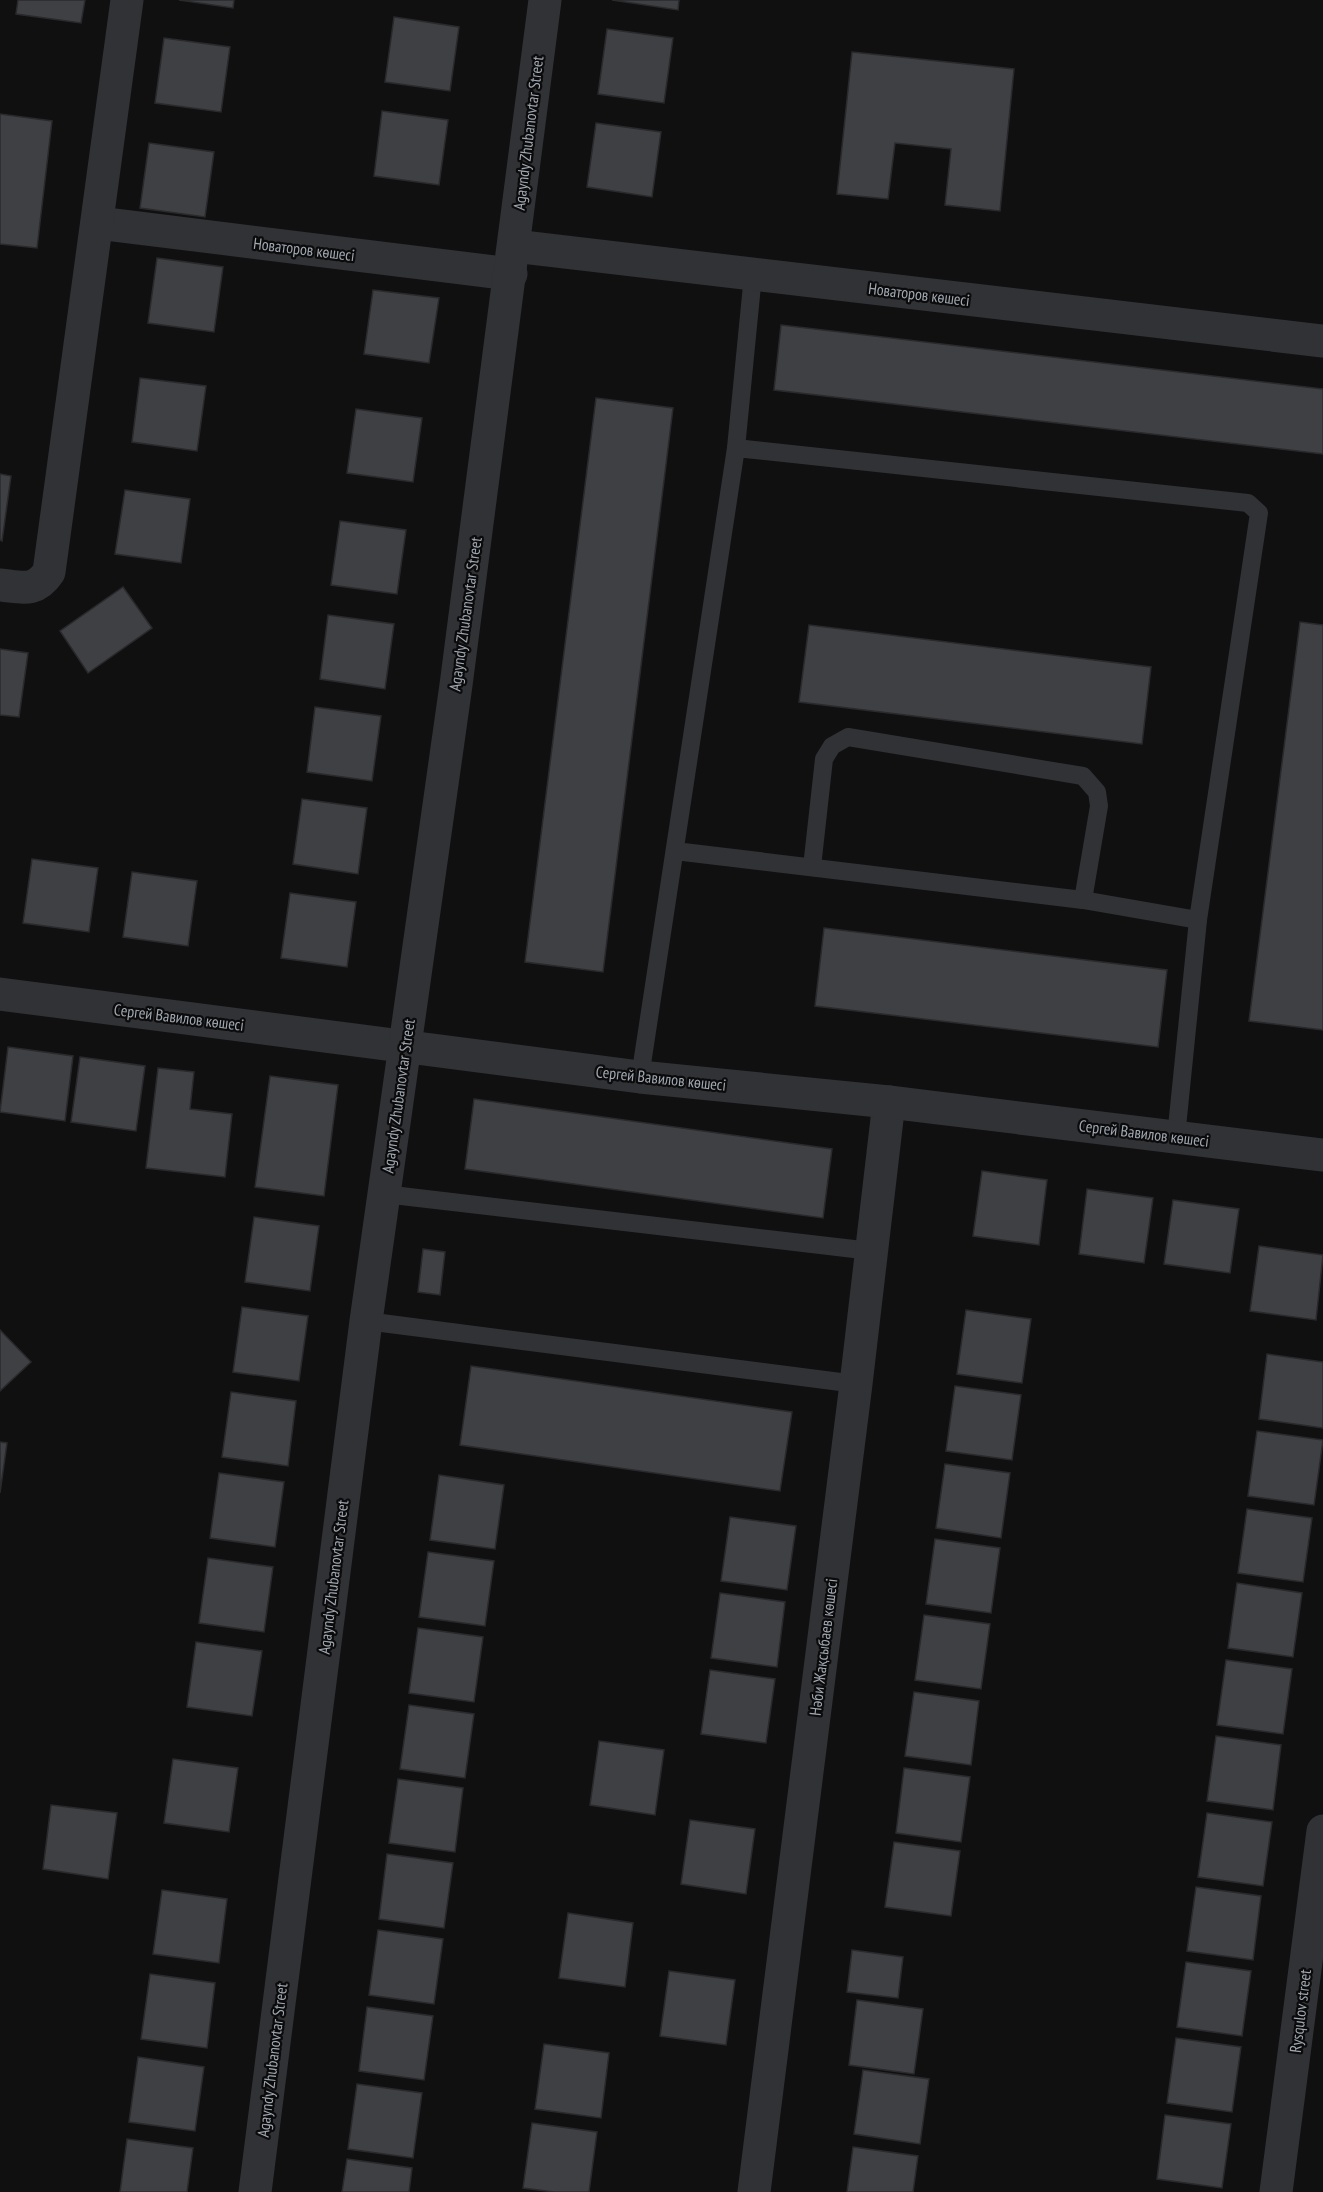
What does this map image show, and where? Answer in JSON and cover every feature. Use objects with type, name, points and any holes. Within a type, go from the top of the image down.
[{"type":"street","points":[[0,585],[31,588],[42,583],[48,572],[127,0]]},
{"type":"street","name":"Agayndy Zhubanovtar Street","points":[[255,2192],[366,1321],[406,1046],[513,260],[545,0]]},
{"type":"street","name":"Новаторов көшесі","points":[[98,223],[513,260],[753,275],[1323,340]]},
{"type":"street","name":"Сергей Вавилов көшесі","points":[[0,994],[640,1077],[889,1102],[1323,1155]]},
{"type":"street","name":"Нәби Жақсыбаев көшесі","points":[[754,2192],[856,1384],[889,1102]]},
{"type":"street","name":"Rysqulov street","points":[[1276,2192],[1323,1831]]},
{"type":"lane","points":[[640,1077],[736,447],[753,275]]},
{"type":"lane","points":[[736,447],[1248,503],[1259,513],[1198,920],[1176,1137]]},
{"type":"lane","points":[[812,867],[824,759],[832,746],[848,737],[1083,776],[1096,792],[1099,806],[1083,900]]},
{"type":"lane","points":[[675,851],[1083,900],[1198,920]]},
{"type":"lane","points":[[384,1194],[872,1251]]},
{"type":"lane","points":[[366,1321],[856,1384]]},
{"type":"building","points":[[18,0],[85,0],[81,23],[16,14]]},
{"type":"building","points":[[179,0],[234,0],[233,8]]},
{"type":"building","points":[[612,0],[679,0],[678,10]]},
{"type":"building","points":[[394,17],[459,27],[450,91],[385,82]]},
{"type":"building","points":[[607,29],[673,38],[664,103],[598,94]]},
{"type":"building","points":[[164,38],[230,47],[221,112],[155,103]]},
{"type":"building","points":[[852,52],[1014,69],[1000,211],[945,205],[951,149],[895,143],[888,199],[837,194]]},
{"type":"building","points":[[382,111],[448,120],[439,185],[374,176]]},
{"type":"building","points":[[0,114],[52,121],[37,248],[0,244]]},
{"type":"building","points":[[596,123],[661,132],[652,197],[587,187]]},
{"type":"building","points":[[149,143],[214,152],[205,217],[140,208]]},
{"type":"building","points":[[157,258],[223,267],[214,332],[148,323]]},
{"type":"building","points":[[373,290],[439,298],[429,363],[364,354]]},
{"type":"building","points":[[781,325],[1323,389],[1323,454],[774,390]]},
{"type":"building","points":[[140,378],[206,386],[197,451],[132,442]]},
{"type":"building","points":[[596,398],[673,408],[603,972],[525,962]]},
{"type":"building","points":[[356,409],[422,418],[413,482],[347,473]]},
{"type":"building","points":[[0,474],[11,476],[2,541],[0,540]]},
{"type":"building","points":[[125,490],[190,499],[181,563],[115,554]]},
{"type":"building","points":[[340,521],[406,530],[397,594],[331,585]]},
{"type":"building","points":[[123,587],[152,628],[88,673],[60,631]]},
{"type":"building","points":[[328,615],[394,624],[385,689],[320,679]]},
{"type":"building","points":[[1300,622],[1323,625],[1323,1030],[1249,1021]]},
{"type":"building","points":[[809,625],[1151,667],[1142,744],[799,702]]},
{"type":"building","points":[[0,649],[28,653],[19,717],[0,715]]},
{"type":"building","points":[[315,707],[381,716],[372,781],[307,772]]},
{"type":"building","points":[[302,799],[367,808],[358,874],[293,864]]},
{"type":"building","points":[[32,859],[98,868],[89,932],[23,923]]},
{"type":"building","points":[[132,872],[197,881],[188,946],[123,937]]},
{"type":"building","points":[[290,893],[356,902],[347,967],[281,958]]},
{"type":"building","points":[[824,928],[1167,970],[1158,1047],[815,1006]]},
{"type":"building","points":[[8,1047],[73,1056],[65,1121],[0,1112]]},
{"type":"building","points":[[80,1057],[145,1066],[136,1131],[71,1122]]},
{"type":"building","points":[[158,1068],[194,1072],[190,1109],[232,1114],[225,1177],[146,1168]]},
{"type":"building","points":[[270,1076],[338,1085],[324,1196],[255,1187]]},
{"type":"building","points":[[474,1099],[832,1149],[823,1218],[465,1169]]},
{"type":"building","points":[[982,1171],[1047,1180],[1039,1245],[973,1236]]},
{"type":"building","points":[[1087,1189],[1153,1198],[1144,1263],[1079,1254]]},
{"type":"building","points":[[1173,1200],[1239,1209],[1230,1273],[1164,1264]]},
{"type":"building","points":[[254,1217],[319,1226],[310,1291],[245,1282]]},
{"type":"building","points":[[1259,1246],[1323,1255],[1316,1320],[1250,1311]]},
{"type":"building","points":[[423,1249],[445,1252],[440,1295],[418,1292]]},
{"type":"building","points":[[242,1307],[308,1316],[299,1381],[233,1372]]},
{"type":"building","points":[[966,1310],[1031,1319],[1022,1383],[957,1374]]},
{"type":"building","points":[[0,1330],[31,1362],[0,1391]]},
{"type":"building","points":[[1267,1354],[1323,1362],[1323,1428],[1259,1419]]},
{"type":"building","points":[[471,1366],[792,1412],[780,1491],[460,1445]]},
{"type":"building","points":[[955,1386],[1021,1395],[1012,1460],[946,1451]]},
{"type":"building","points":[[231,1392],[296,1401],[288,1466],[222,1457]]},
{"type":"building","points":[[1257,1431],[1323,1440],[1314,1505],[1248,1496]]},
{"type":"building","points":[[0,1442],[7,1443],[0,1493]]},
{"type":"building","points":[[945,1464],[1010,1473],[1001,1538],[936,1528]]},
{"type":"building","points":[[219,1473],[284,1482],[275,1547],[210,1538]]},
{"type":"building","points":[[439,1475],[504,1485],[495,1549],[430,1540]]},
{"type":"building","points":[[1247,1509],[1312,1518],[1303,1582],[1238,1573]]},
{"type":"building","points":[[730,1517],[796,1526],[787,1590],[721,1581]]},
{"type":"building","points":[[935,1539],[1000,1548],[991,1613],[926,1604]]},
{"type":"building","points":[[428,1552],[494,1561],[485,1626],[419,1617]]},
{"type":"building","points":[[208,1558],[273,1567],[264,1632],[199,1623]]},
{"type":"building","points":[[1237,1583],[1302,1593],[1293,1657],[1228,1648]]},
{"type":"building","points":[[720,1593],[785,1602],[777,1667],[711,1658]]},
{"type":"building","points":[[924,1615],[990,1624],[981,1689],[915,1680]]},
{"type":"building","points":[[418,1628],[483,1637],[474,1702],[409,1693]]},
{"type":"building","points":[[196,1642],[262,1651],[252,1716],[187,1707]]},
{"type":"building","points":[[1226,1660],[1292,1669],[1283,1734],[1217,1725]]},
{"type":"building","points":[[710,1670],[775,1679],[766,1743],[701,1734]]},
{"type":"building","points":[[914,1692],[979,1701],[971,1765],[905,1756]]},
{"type":"building","points":[[409,1705],[474,1714],[465,1778],[400,1769]]},
{"type":"building","points":[[1216,1736],[1281,1745],[1273,1810],[1207,1801]]},
{"type":"building","points":[[599,1741],[664,1750],[655,1815],[590,1805]]},
{"type":"building","points":[[173,1759],[238,1768],[229,1832],[164,1823]]},
{"type":"building","points":[[904,1768],[970,1777],[961,1842],[896,1833]]},
{"type":"building","points":[[398,1779],[463,1788],[455,1852],[389,1843]]},
{"type":"building","points":[[51,1805],[117,1813],[108,1879],[43,1869]]},
{"type":"building","points":[[1207,1813],[1272,1822],[1263,1886],[1198,1877]]},
{"type":"building","points":[[690,1820],[755,1829],[746,1894],[681,1884]]},
{"type":"building","points":[[894,1842],[960,1851],[951,1916],[885,1907]]},
{"type":"building","points":[[387,1854],[453,1863],[444,1928],[379,1919]]},
{"type":"building","points":[[1196,1887],[1261,1896],[1253,1960],[1187,1951]]},
{"type":"building","points":[[162,1890],[227,1899],[219,1963],[153,1954]]},
{"type":"building","points":[[568,1913],[633,1923],[625,1987],[559,1978]]},
{"type":"building","points":[[378,1930],[443,1939],[434,2004],[369,1995]]},
{"type":"building","points":[[852,1950],[903,1957],[898,1998],[847,1992]]},
{"type":"building","points":[[1186,1962],[1251,1971],[1242,2036],[1177,2027]]},
{"type":"building","points":[[669,1971],[735,1980],[726,2045],[660,2036]]},
{"type":"building","points":[[150,1974],[215,1983],[207,2048],[141,2039]]},
{"type":"building","points":[[857,2000],[923,2009],[914,2074],[849,2065]]},
{"type":"building","points":[[367,2007],[433,2016],[424,2080],[359,2071]]},
{"type":"building","points":[[1176,2038],[1241,2047],[1232,2112],[1167,2103]]},
{"type":"building","points":[[544,2044],[609,2053],[601,2118],[535,2109]]},
{"type":"building","points":[[138,2057],[204,2067],[195,2131],[129,2122]]},
{"type":"building","points":[[863,2070],[929,2079],[920,2144],[854,2134]]},
{"type":"building","points":[[357,2084],[422,2093],[413,2158],[348,2149]]},
{"type":"building","points":[[1165,2115],[1231,2124],[1222,2188],[1157,2179]]},
{"type":"building","points":[[532,2123],[597,2132],[589,2192],[554,2192],[523,2188]]},
{"type":"building","points":[[127,2139],[193,2148],[187,2192],[120,2192]]},
{"type":"building","points":[[853,2147],[918,2156],[913,2192],[847,2192]]},
{"type":"building","points":[[347,2159],[412,2168],[409,2192],[342,2192]]}]
